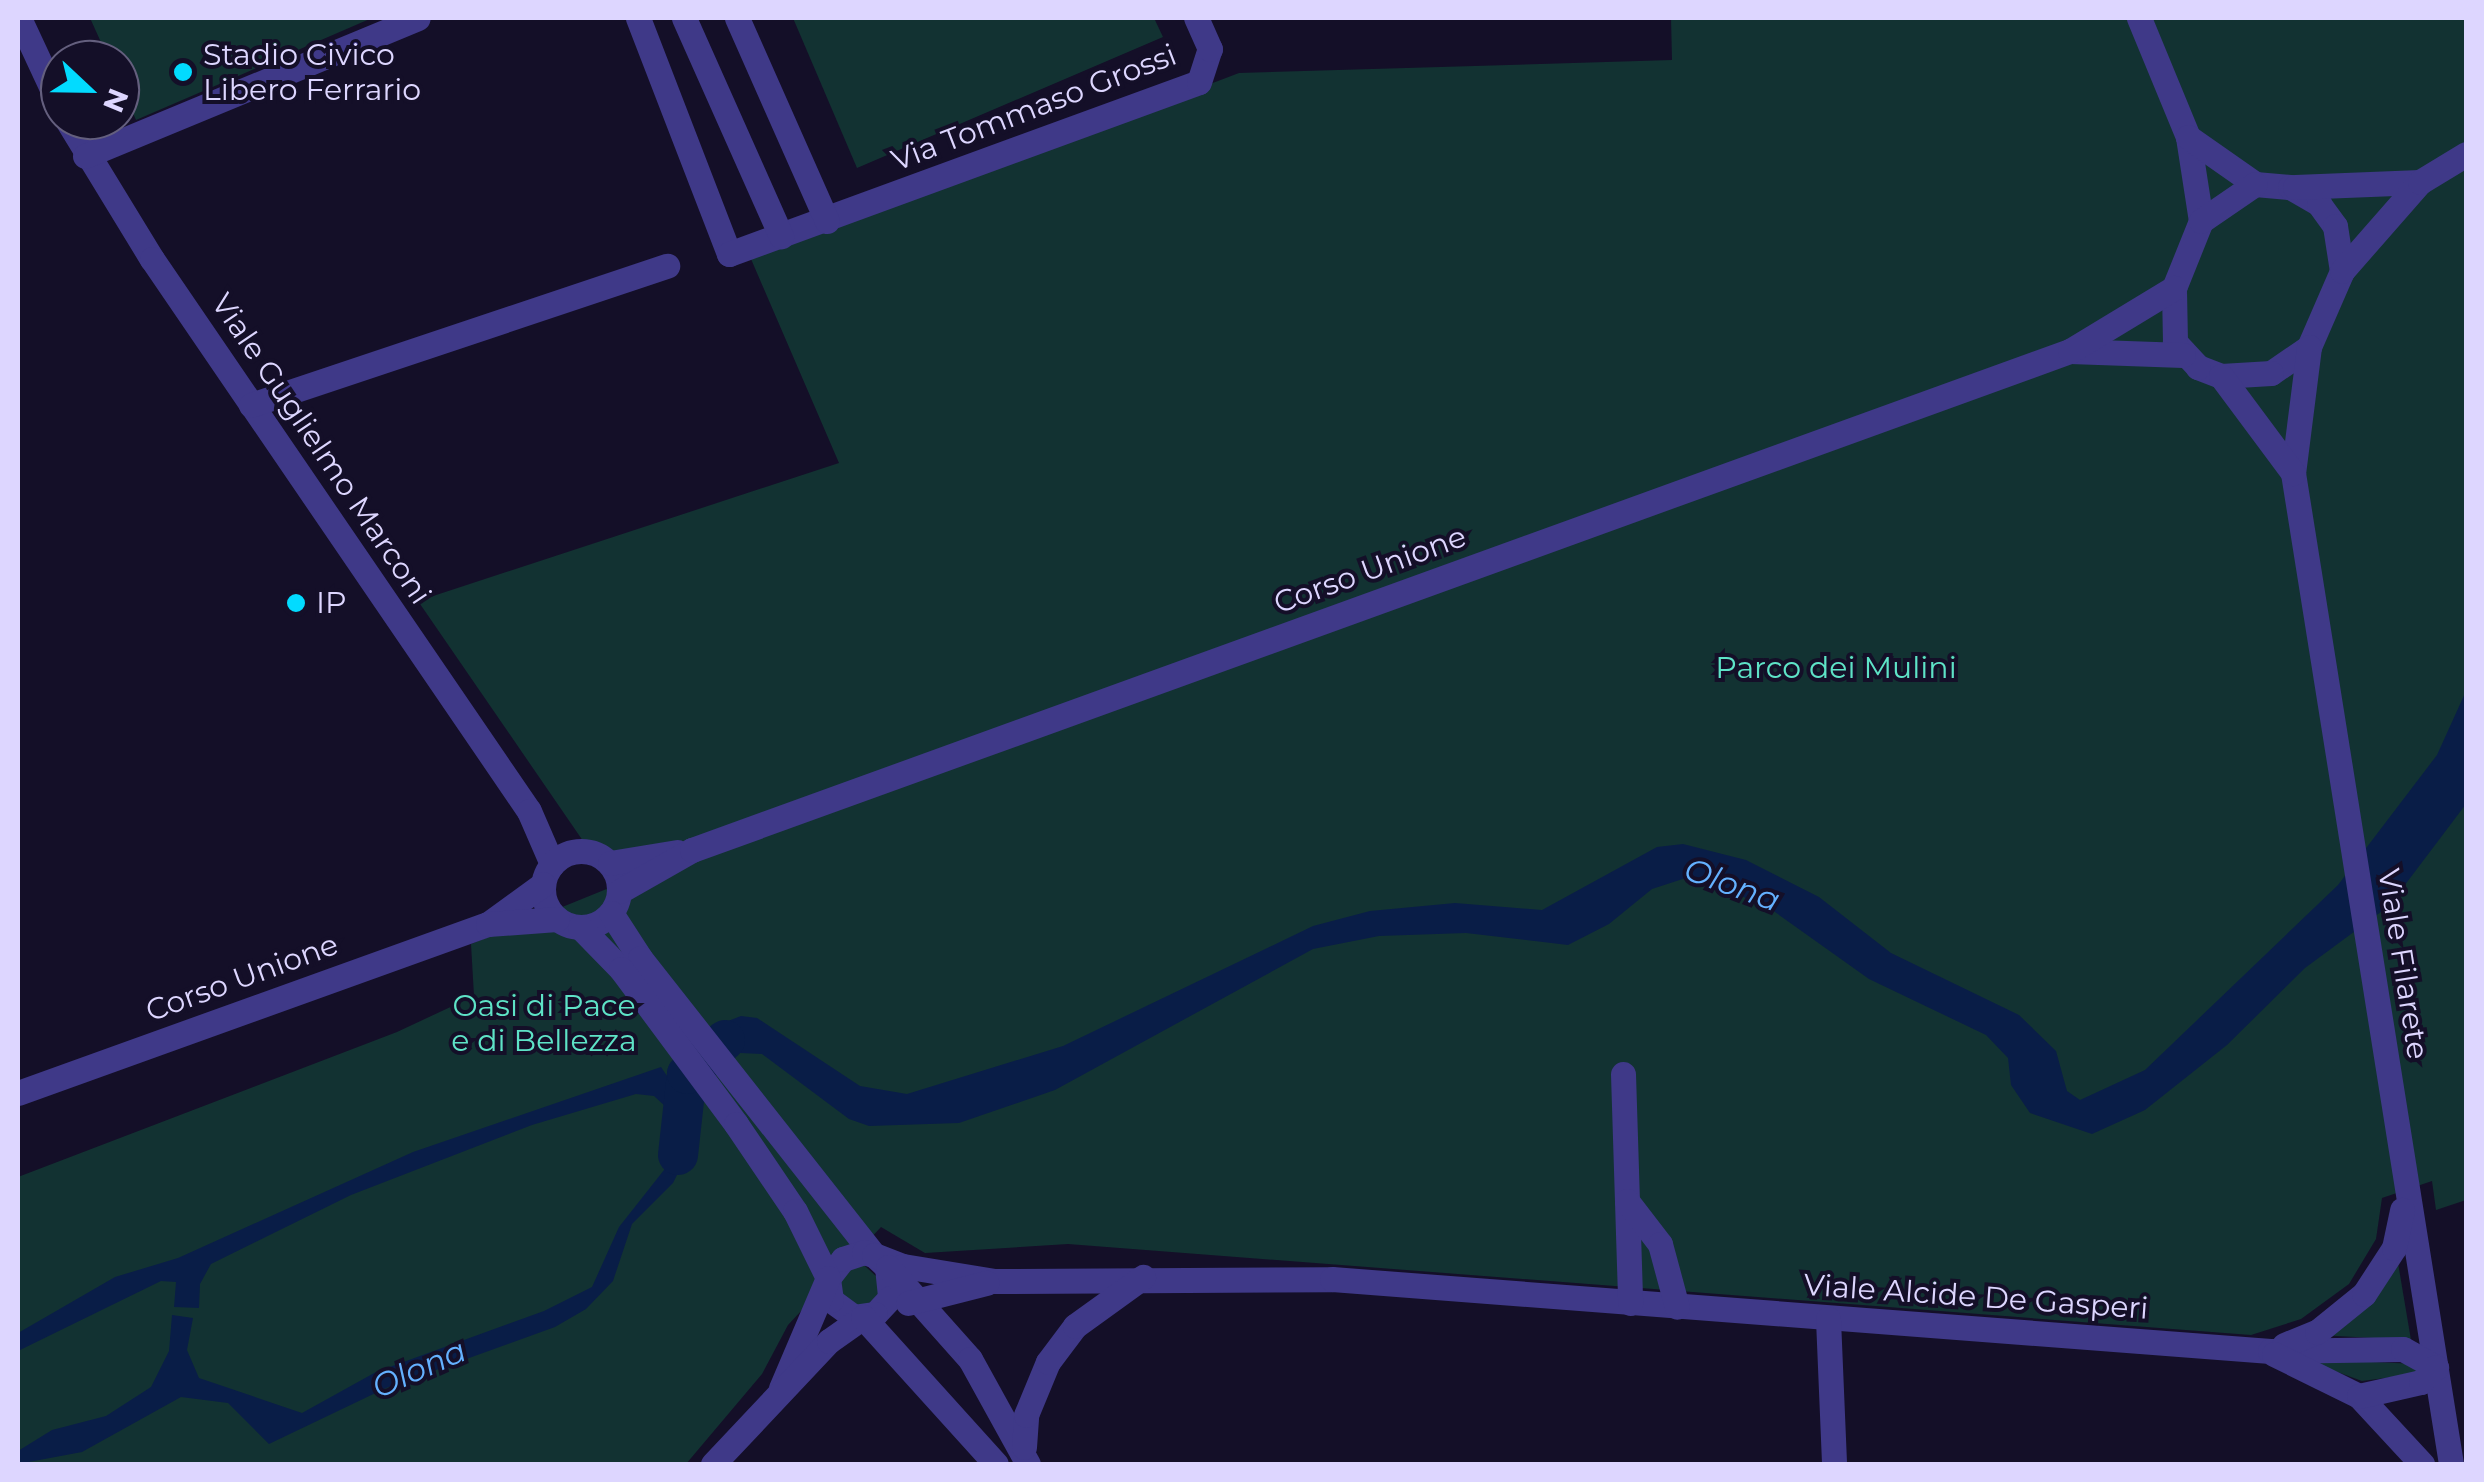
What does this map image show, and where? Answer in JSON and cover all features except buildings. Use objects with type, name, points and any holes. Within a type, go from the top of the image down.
[{"type":"street","points":[[19,18],[25,52],[40,75]]},
{"type":"street","points":[[84,156],[418,18]]},
{"type":"street","points":[[638,18],[729,254],[827,221],[738,18]]},
{"type":"street","points":[[684,18],[781,236]]},
{"type":"street","name":"Via Tommaso Grossi","points":[[827,221],[1199,82],[1210,49],[1196,18]]},
{"type":"street","points":[[2139,18],[2188,136],[2200,221],[2174,288],[2170,328],[2183,355],[2221,376],[2271,373],[2309,346],[2342,271],[2420,182],[2466,154]]},
{"type":"street","points":[[2188,136],[2256,184],[2290,187],[2420,182]]},
{"type":"street","name":"Viale Guglielmo Marconi","points":[[76,140],[529,812],[547,874],[568,923],[630,964],[756,1104],[881,1261],[970,1359],[1026,1456]]},
{"type":"street","points":[[2200,221],[2256,184]]},
{"type":"street","points":[[2290,187],[2328,214],[2342,271]]},
{"type":"street","points":[[252,404],[668,266]]},
{"type":"street","name":"Corso Unione","points":[[610,863],[692,850],[2070,351],[2174,288]]},
{"type":"street","name":"Viale Filarete","points":[[2309,346],[2294,473],[2405,1195],[2451,1464]]},
{"type":"street","name":"Corso Unione","points":[[2070,351],[2183,355]]},
{"type":"street","name":"Viale Filarete","points":[[2221,376],[2294,473]]},
{"type":"street","name":"Viale Guglielmo Marconi","points":[[529,812],[583,850],[610,863],[630,964],[795,1211],[828,1278]]},
{"type":"street","points":[[547,874],[583,850]]},
{"type":"street","name":"Corso Unione","points":[[615,902],[692,850]]},
{"type":"street","name":"Corso Unione","points":[[488,924],[547,874]]},
{"type":"street","points":[[568,923],[615,902]]},
{"type":"street","name":"Corso Unione","points":[[18,1093],[488,924],[568,923]]},
{"type":"street","points":[[1624,1074],[1630,1303]]},
{"type":"street","name":"Viale Alcide De Gasperi","points":[[2270,1351],[2317,1332],[2364,1294],[2394,1248],[2405,1195]]},
{"type":"street","points":[[1628,1201],[1660,1244],[1677,1306]]},
{"type":"street","points":[[781,1388],[828,1278],[852,1254],[995,1280]]},
{"type":"street","points":[[712,1464],[781,1388],[890,1298],[881,1261]]},
{"type":"street","points":[[1026,1456],[1026,1415],[1048,1362],[1075,1326],[1144,1277]]},
{"type":"street","points":[[828,1278],[836,1308],[869,1315],[995,1280]]},
{"type":"street","name":"Viale Alcide De Gasperi","points":[[995,1280],[1332,1280],[2270,1351],[2403,1349],[2436,1368]]},
{"type":"street","points":[[869,1315],[996,1464]]},
{"type":"street","points":[[1828,1318],[1834,1464]]},
{"type":"street","name":"Viale Alcide De Gasperi","points":[[2270,1351],[2358,1396],[2422,1464]]},
{"type":"street","points":[[2358,1396],[2421,1382],[2436,1368]]},
{"type":"green space","name":"Stadio Civico Libero Ferrario","points":[[90,18],[372,18],[140,118],[140,40],[100,40]]},
{"type":"green space","points":[[793,18],[1154,18],[1163,37],[857,168]]},
{"type":"green space","name":"Parco dei Mulini","points":[[1671,18],[2466,18],[2466,1200],[2436,1210],[2432,1181],[2382,1198],[2376,1239],[2349,1284],[2301,1319],[2251,1335],[1068,1244],[925,1253],[881,1227],[854,1256],[889,1288],[855,1313],[830,1280],[788,1325],[762,1374],[686,1464],[18,1464],[18,1177],[397,1032],[474,996],[471,944],[614,886],[418,601],[839,463],[751,259],[1239,73],[1672,60]]},
{"type":"green space","points":[[2397,1257],[2411,1340],[2318,1335]]},
{"type":"green space","points":[[2302,1359],[2418,1364],[2416,1374],[2362,1381]]},
{"type":"water","points":[[2466,691],[2466,804],[2389,906],[2305,968],[2227,1045],[2145,1110],[2092,1134],[2030,1113],[2011,1085],[2008,1058],[1986,1035],[1869,979],[1768,907],[1692,876],[1652,889],[1609,924],[1568,945],[1466,933],[1379,936],[1313,949],[1055,1090],[959,1123],[869,1126],[849,1119],[762,1054],[740,1053],[731,1060],[710,1028],[741,1016],[757,1018],[860,1086],[907,1094],[1063,1046],[1313,926],[1370,911],[1455,903],[1542,910],[1657,847],[1683,844],[1746,860],[1819,897],[1891,953],[2019,1015],[2056,1051],[2067,1091],[2080,1100],[2145,1070],[2338,885],[2437,755]]},
{"type":"water","points":[[661,1067],[691,1112],[688,1153],[673,1183],[632,1224],[613,1281],[586,1309],[555,1327],[386,1388],[269,1444],[228,1403],[181,1397],[82,1452],[18,1464],[18,1451],[52,1430],[106,1416],[151,1387],[169,1351],[172,1315],[193,1318],[187,1350],[199,1378],[302,1413],[376,1372],[544,1311],[592,1287],[619,1227],[664,1170],[673,1144],[666,1107],[654,1096],[636,1094],[532,1125],[351,1195],[211,1264],[200,1284],[199,1308],[174,1307],[176,1282],[161,1281],[18,1351],[18,1333],[115,1277],[178,1258],[413,1152]]},
{"type":"waterway","name":"Olona","points":[[678,1155],[687,1074],[725,1040]]},
{"type":"place","name":"Stadio Civico Libero Ferrario","points":[[183,72]]},
{"type":"place","name":"IP","points":[[296,603]]},
{"type":"park label","name":"Oasi di Pace e di Bellezza","points":[[544,1023]]}]
